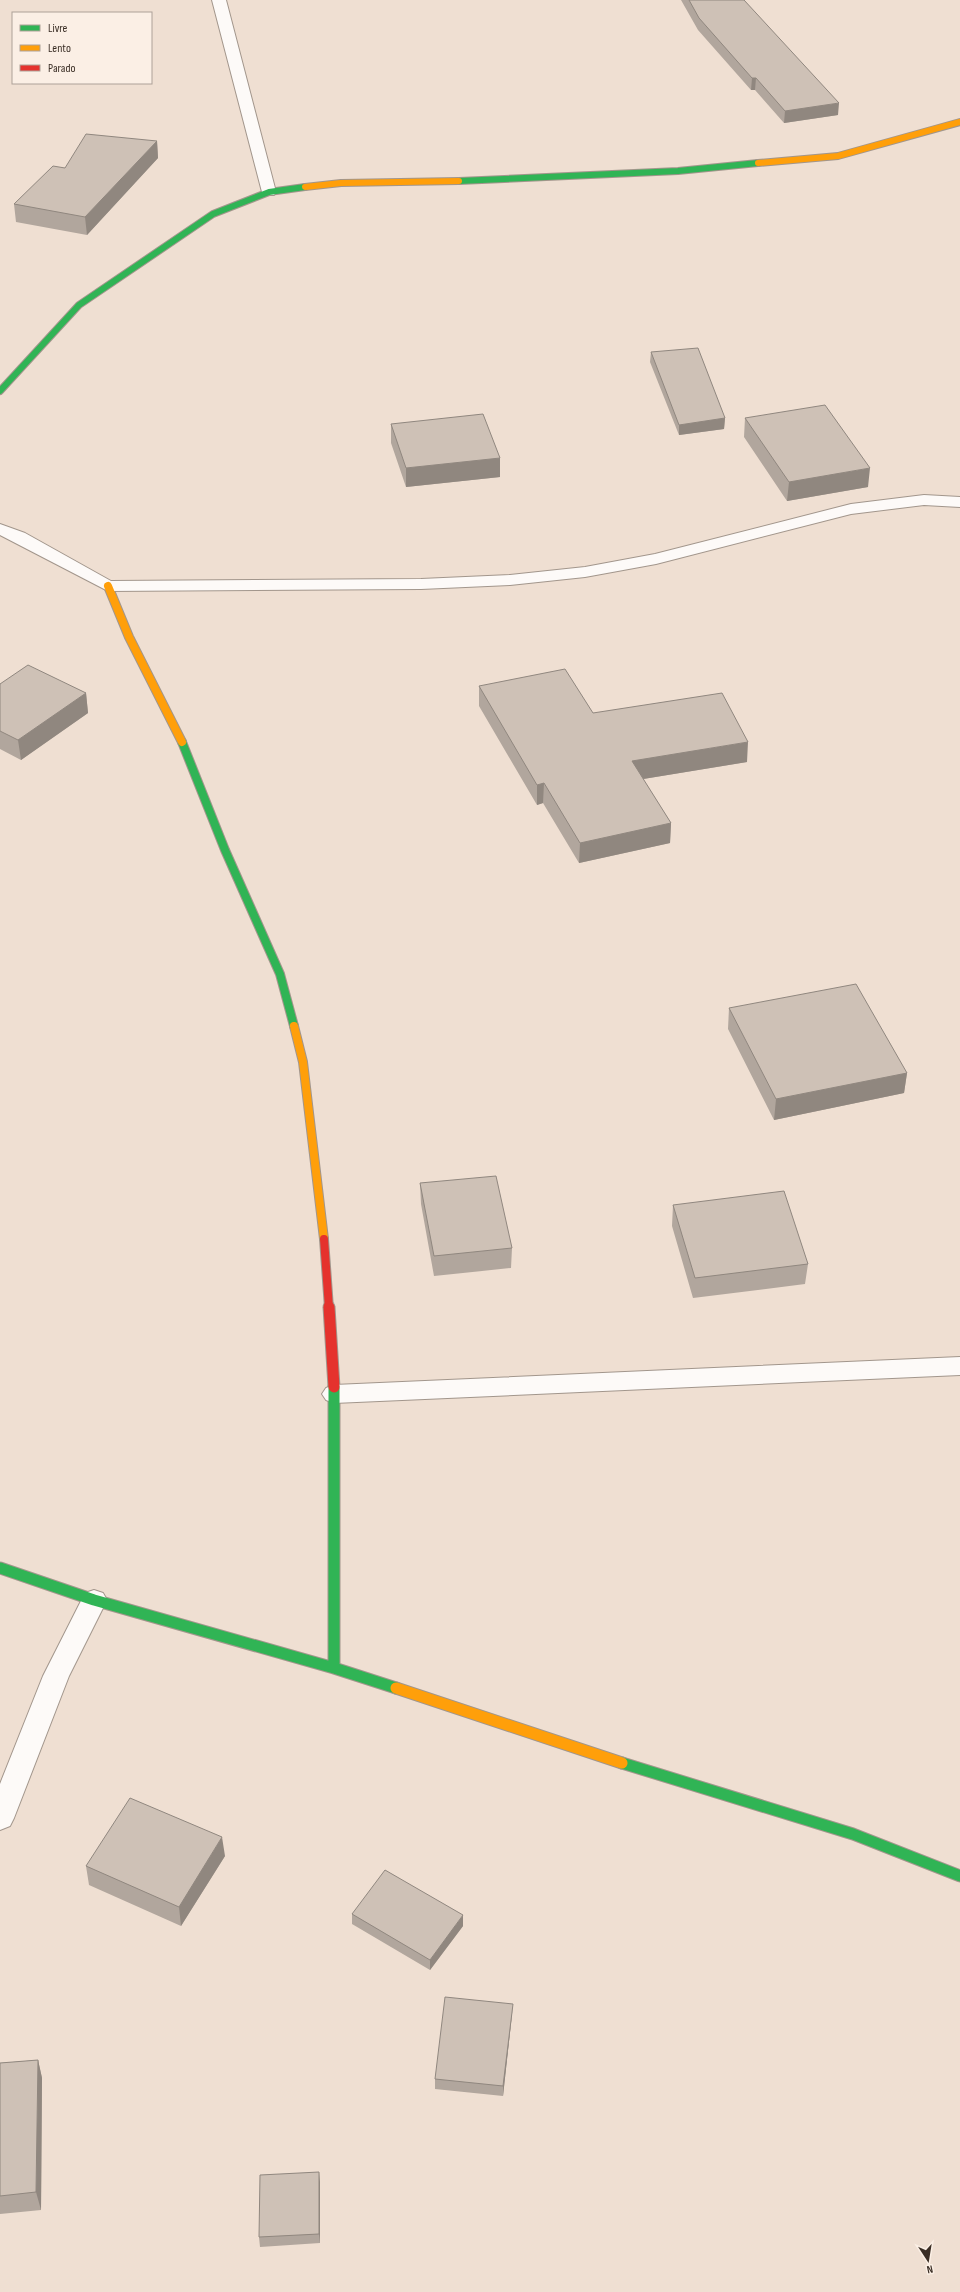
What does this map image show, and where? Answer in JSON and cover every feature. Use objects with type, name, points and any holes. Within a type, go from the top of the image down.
[{"type":"street","points":[[219,0],[269,192]]},
{"type":"street","points":[[0,390],[79,306],[213,214],[269,192],[341,183],[494,180],[556,175],[678,171],[838,156],[960,122]]},
{"type":"street","points":[[0,529],[19,537],[108,586],[421,584],[510,580],[585,572],[656,559],[851,509],[924,500],[960,502]]},
{"type":"street","points":[[108,586],[130,637],[177,731],[225,850],[280,974],[304,1069],[323,1221],[334,1394],[334,1668]]},
{"type":"street","points":[[334,1394],[960,1366]]},
{"type":"street","points":[[0,1568],[94,1600],[334,1668],[607,1758],[853,1834],[960,1876]]},
{"type":"street","points":[[0,1818],[56,1676],[94,1600]]},
{"type":"building","points":[[689,0],[744,0],[839,103],[785,111],[756,78],[752,78],[699,18]]},
{"type":"building","points":[[86,134],[157,141],[85,217],[14,204],[53,166],[65,168]]},
{"type":"building","points":[[698,348],[725,418],[679,425],[651,352]]},
{"type":"building","points":[[825,405],[870,468],[789,482],[745,418]]},
{"type":"building","points":[[483,414],[500,458],[406,468],[391,424]]},
{"type":"building","points":[[28,665],[86,693],[18,740],[0,731],[0,684]]},
{"type":"building","points":[[565,669],[593,713],[722,693],[748,742],[632,761],[671,823],[580,843],[544,783],[537,785],[479,686]]},
{"type":"building","points":[[856,984],[907,1073],[776,1099],[729,1008]]},
{"type":"building","points":[[496,1176],[512,1248],[434,1256],[420,1183]]},
{"type":"building","points":[[784,1191],[808,1264],[695,1278],[673,1205]]},
{"type":"building","points":[[130,1798],[222,1837],[179,1907],[86,1866]]},
{"type":"building","points":[[385,1870],[463,1915],[430,1960],[352,1914]]},
{"type":"building","points":[[445,1997],[513,2004],[503,2086],[435,2079]]},
{"type":"building","points":[[38,2060],[36,2192],[0,2196],[0,2063]]},
{"type":"building","points":[[319,2172],[319,2234],[259,2237],[260,2175]]},
{"type":"traffic: fast","points":[[459,181],[678,171],[758,163]]},
{"type":"traffic: fast","points":[[0,391],[79,305],[213,214],[269,192],[305,187]]},
{"type":"traffic: fast","points":[[182,742],[225,850],[280,974],[294,1026]]},
{"type":"traffic: fast","points":[[334,1387],[334,1668]]},
{"type":"traffic: fast","points":[[0,1568],[94,1600],[334,1668],[396,1688]]},
{"type":"traffic: fast","points":[[622,1763],[853,1834],[960,1876]]},
{"type":"traffic: slow","points":[[758,163],[838,156],[960,122]]},
{"type":"traffic: slow","points":[[305,187],[341,183],[459,181]]},
{"type":"traffic: slow","points":[[108,586],[129,637],[182,742]]},
{"type":"traffic: slow","points":[[294,1026],[303,1062],[324,1239]]},
{"type":"traffic: slow","points":[[396,1688],[622,1763]]},
{"type":"traffic: jam","points":[[324,1239],[334,1387]]}]
